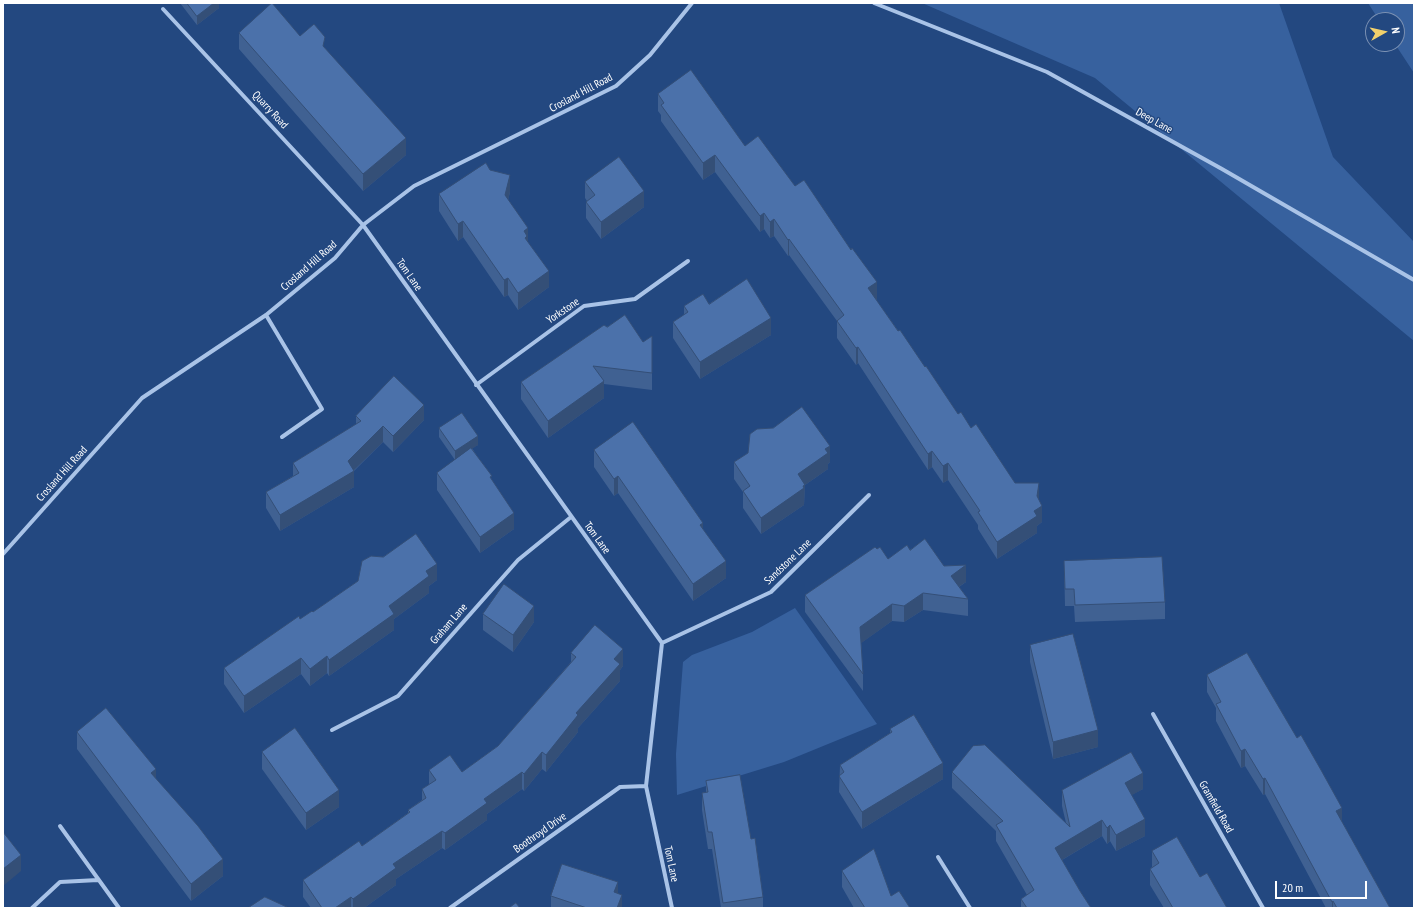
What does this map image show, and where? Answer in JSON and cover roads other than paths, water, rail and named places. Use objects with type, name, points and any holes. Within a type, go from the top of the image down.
[{"type":"street","name":"Crosland Hill Road","points":[[3,554],[142,398],[266,315],[335,258],[363,225],[414,186],[616,86],[650,55],[692,3]]},
{"type":"street","name":"Deep Lane","points":[[874,3],[1047,72],[1222,169],[1414,280]]},
{"type":"street","name":"Quarry Road","points":[[163,8],[363,225]]},
{"type":"street","name":"Tom Lane","points":[[363,225],[662,643],[646,786],[672,908]]},
{"type":"street","name":"Yorkstone","points":[[476,385],[584,306],[635,299],[688,261]]},
{"type":"street","points":[[266,315],[322,409],[282,436]]},
{"type":"street","name":"Sandstone Lane","points":[[662,643],[772,592],[869,496]]},
{"type":"street","name":"Graham Lane","points":[[332,730],[398,696],[518,560],[571,517]]},
{"type":"street","name":"Gramfield Road","points":[[1153,714],[1263,908]]},
{"type":"street","name":"Boothroyd Drive","points":[[450,908],[620,787],[646,786]]},
{"type":"street","points":[[60,826],[119,908]]},
{"type":"street","points":[[938,857],[970,908]]},
{"type":"street","points":[[32,908],[60,882],[98,880]]}]
